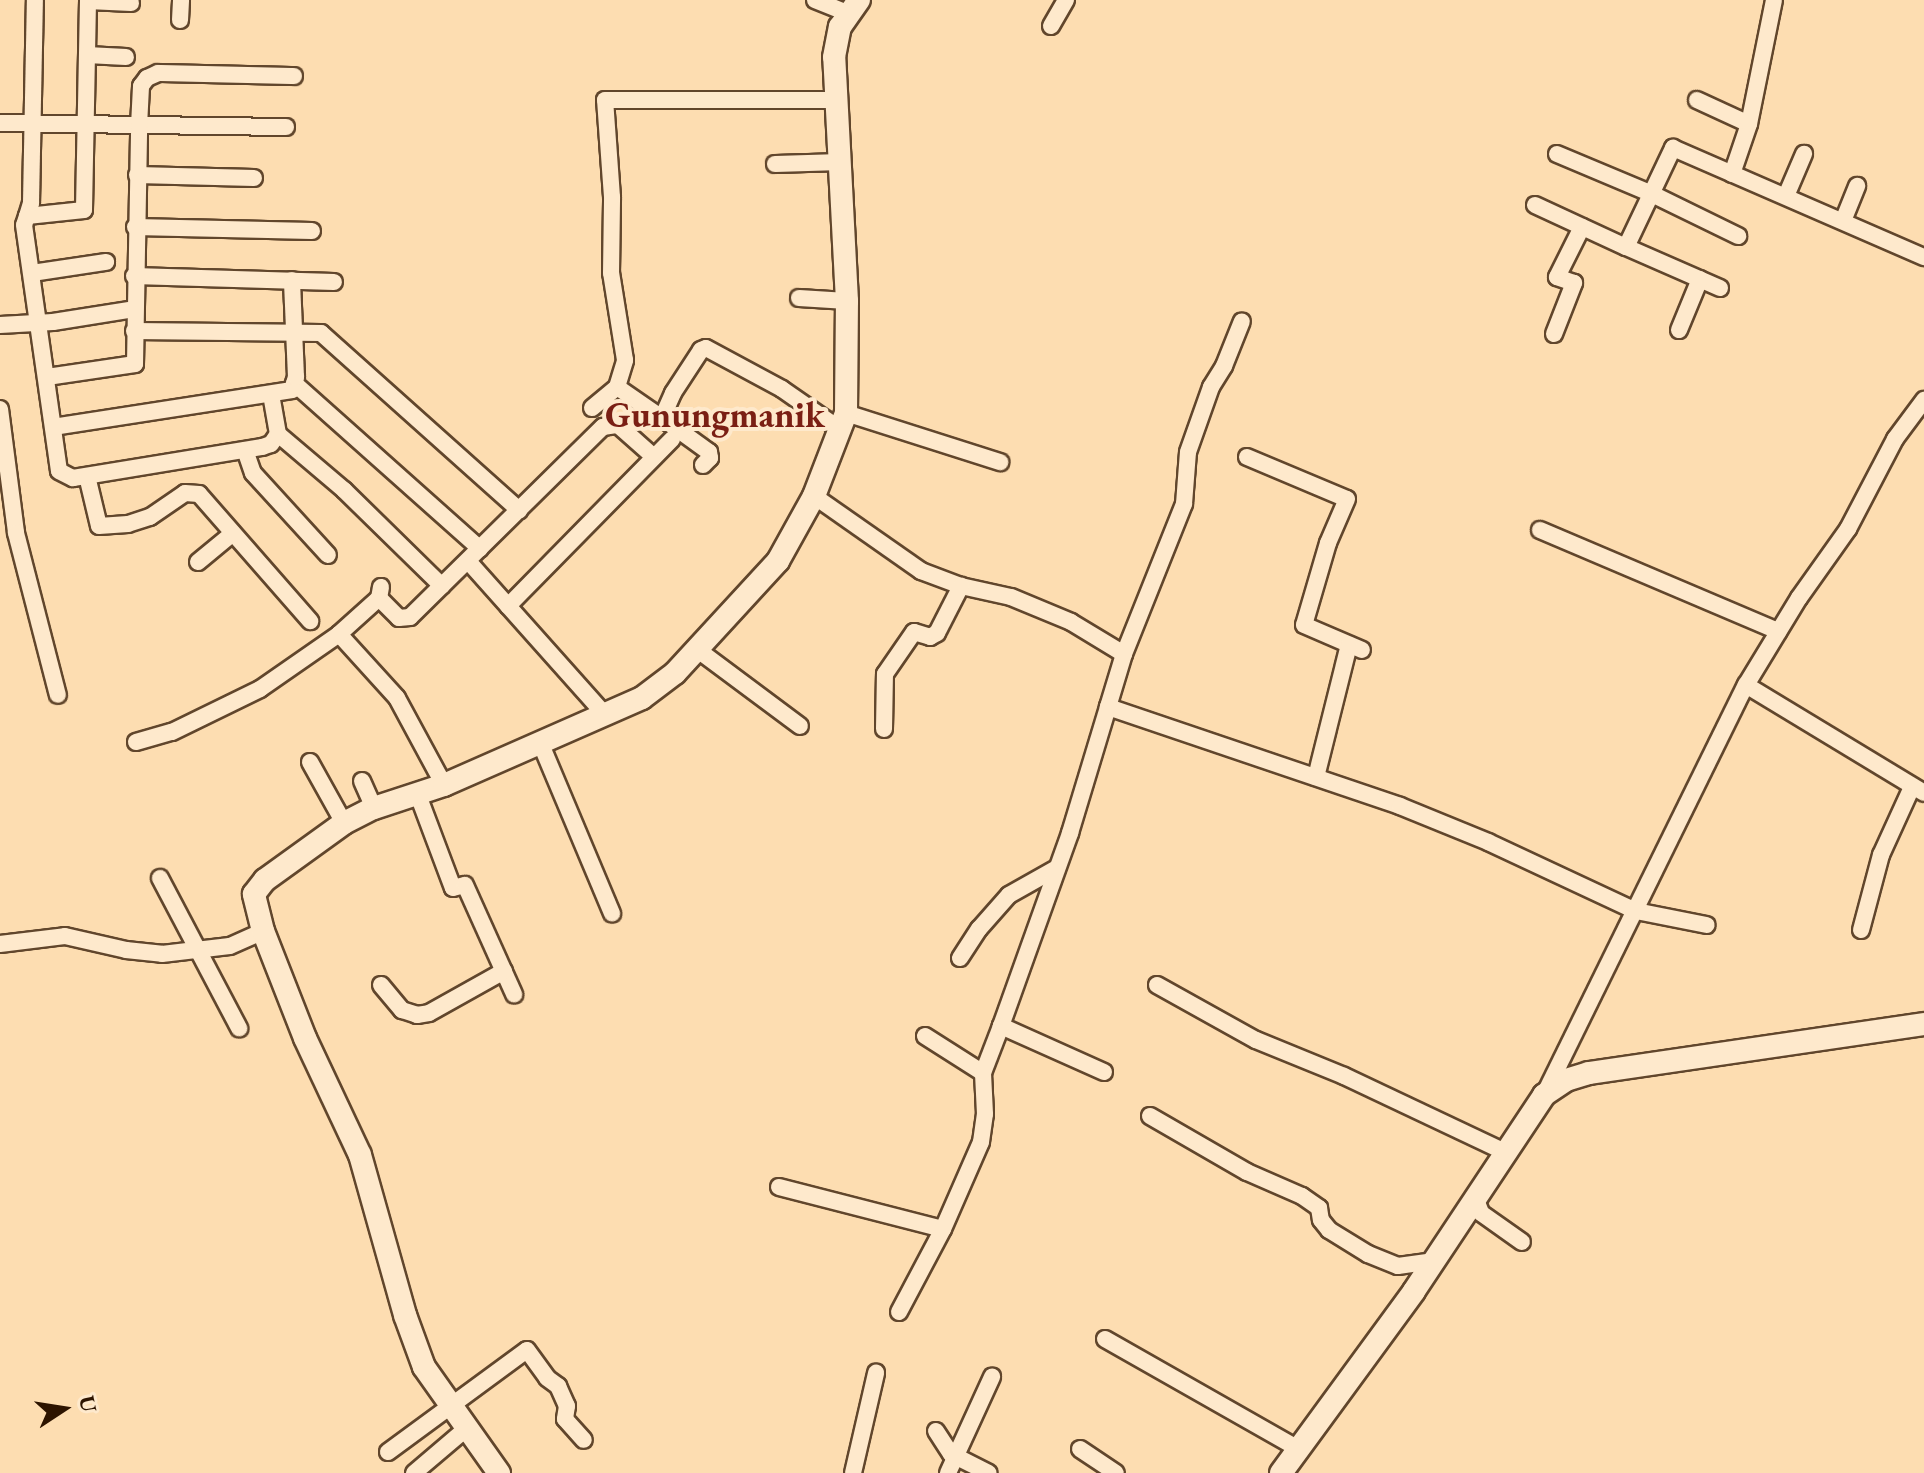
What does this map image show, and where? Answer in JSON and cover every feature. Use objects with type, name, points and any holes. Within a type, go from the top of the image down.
[{"type":"street","points":[[35,0],[30,123],[31,203],[24,225],[59,471],[67,477],[87,476],[245,450],[271,444],[278,434]]},
{"type":"street","points":[[27,216],[93,210],[85,125],[88,0],[131,3]]},
{"type":"street","points":[[180,20],[181,0]]},
{"type":"street","points":[[499,1473],[424,1367],[405,1315],[360,1155],[311,1051],[263,931],[254,900],[258,888],[344,823],[374,808],[444,785],[642,698],[698,650],[778,561],[814,496],[844,422],[847,301],[835,44],[853,7],[815,0]]},
{"type":"street","points":[[1051,26],[1066,0]]},
{"type":"street","points":[[1732,174],[1749,124],[1774,0]]},
{"type":"street","points":[[87,55],[126,57]]},
{"type":"street","points":[[47,377],[135,364],[134,276],[139,126],[141,86],[147,78],[158,73],[294,76]]},
{"type":"street","points":[[592,408],[617,387],[624,347],[611,273],[612,197],[605,100],[836,100]]},
{"type":"street","points":[[1697,100],[1749,124]]},
{"type":"street","points":[[0,123],[286,127]]},
{"type":"street","points":[[1626,247],[1673,148],[1924,257]]},
{"type":"street","points":[[1557,154],[1652,194],[1738,236]]},
{"type":"street","points":[[1786,196],[1804,154]]},
{"type":"street","points":[[775,164],[841,162]]},
{"type":"street","points":[[137,175],[254,178]]},
{"type":"street","points":[[1843,221],[1857,186]]},
{"type":"street","points":[[1535,205],[1720,288]]},
{"type":"street","points":[[135,227],[312,231]]},
{"type":"street","points":[[1554,334],[1574,283],[1557,277],[1582,227]]},
{"type":"street","points":[[32,273],[106,262]]},
{"type":"street","points":[[134,276],[334,282]]},
{"type":"street","points":[[1679,330],[1700,279]]},
{"type":"street","points":[[53,427],[292,390],[292,280]]},
{"type":"street","points":[[799,298],[847,301]]},
{"type":"street","points":[[0,325],[38,320],[53,322],[134,309]]},
{"type":"street","points":[[899,1312],[943,1229],[981,1142],[985,1114],[983,1073],[1057,868],[1124,654],[1184,504],[1188,452],[1242,321]]},
{"type":"street","points":[[134,331],[321,333],[331,338],[519,510]]},
{"type":"street","points":[[662,418],[673,393],[701,350],[706,348],[844,422],[1000,462]]},
{"type":"street","points":[[294,383],[474,555],[508,606],[606,716]]},
{"type":"street","points":[[617,387],[709,452],[710,458],[703,465]]},
{"type":"street","points":[[271,395],[278,434],[344,490],[442,586]]},
{"type":"street","points":[[1281,1473],[1433,1261],[1544,1095],[1746,685],[1778,631],[1848,529],[1895,439],[1924,400]]},
{"type":"street","points":[[0,409],[4,462],[16,533],[58,695]]},
{"type":"street","points":[[136,742],[172,732],[260,689],[339,634],[380,592],[405,619],[603,427],[618,425],[654,457]]},
{"type":"street","points":[[508,606],[672,439]]},
{"type":"street","points":[[245,450],[253,473],[328,555]]},
{"type":"street","points":[[1247,457],[1347,499],[1328,543],[1304,625],[1355,648],[1316,777]]},
{"type":"street","points":[[87,476],[99,526],[128,524],[150,517],[193,491],[310,621]]},
{"type":"street","points":[[814,496],[921,571],[961,586],[1011,597],[1071,622],[1124,654]]},
{"type":"street","points":[[1540,530],[1778,631]]},
{"type":"street","points":[[198,562],[233,533]]},
{"type":"street","points":[[884,729],[885,674],[914,632],[930,637],[937,633],[961,586]]},
{"type":"street","points":[[339,634],[397,698],[444,785]]},
{"type":"street","points":[[698,650],[800,726]]},
{"type":"street","points":[[1746,685],[1918,790],[1881,855],[1861,930]]},
{"type":"street","points":[[1108,707],[1316,777],[1488,842],[1636,911],[1707,925]]},
{"type":"street","points":[[540,742],[612,913]]},
{"type":"street","points":[[310,762],[344,823]]},
{"type":"street","points":[[362,781],[374,808]]},
{"type":"street","points":[[418,795],[453,888],[465,885],[514,994]]},
{"type":"street","points":[[960,958],[979,929],[1009,895],[1057,868]]},
{"type":"street","points":[[160,878],[239,1028]]},
{"type":"street","points":[[0,944],[65,936],[126,950],[162,954],[230,946],[263,931]]},
{"type":"street","points":[[381,985],[402,1010],[417,1015],[429,1013],[504,971]]},
{"type":"street","points":[[1157,985],[1256,1040],[1507,1153]]},
{"type":"street","points":[[1544,1095],[1566,1080],[1589,1073],[1924,1024]]},
{"type":"street","points":[[1001,1026],[1104,1072]]},
{"type":"street","points":[[925,1036],[983,1073]]},
{"type":"street","points":[[1150,1116],[1247,1172],[1302,1196],[1319,1208],[1321,1220],[1329,1230],[1368,1254],[1398,1266],[1433,1261]]},
{"type":"street","points":[[779,1187],[943,1229]]},
{"type":"street","points":[[1475,1197],[1481,1213],[1522,1242]]},
{"type":"street","points":[[1105,1339],[1299,1449]]},
{"type":"street","points":[[388,1452],[527,1350],[558,1386],[567,1406],[565,1419],[584,1440]]},
{"type":"street","points":[[853,1473],[876,1373]]},
{"type":"street","points":[[948,1473],[992,1377]]},
{"type":"street","points":[[414,1473],[467,1428]]},
{"type":"street","points":[[936,1431],[955,1457],[989,1473]]},
{"type":"street","points":[[1080,1449],[1116,1473]]},
{"type":"district","name":"Gunungmanik","points":[[715,415]]}]
